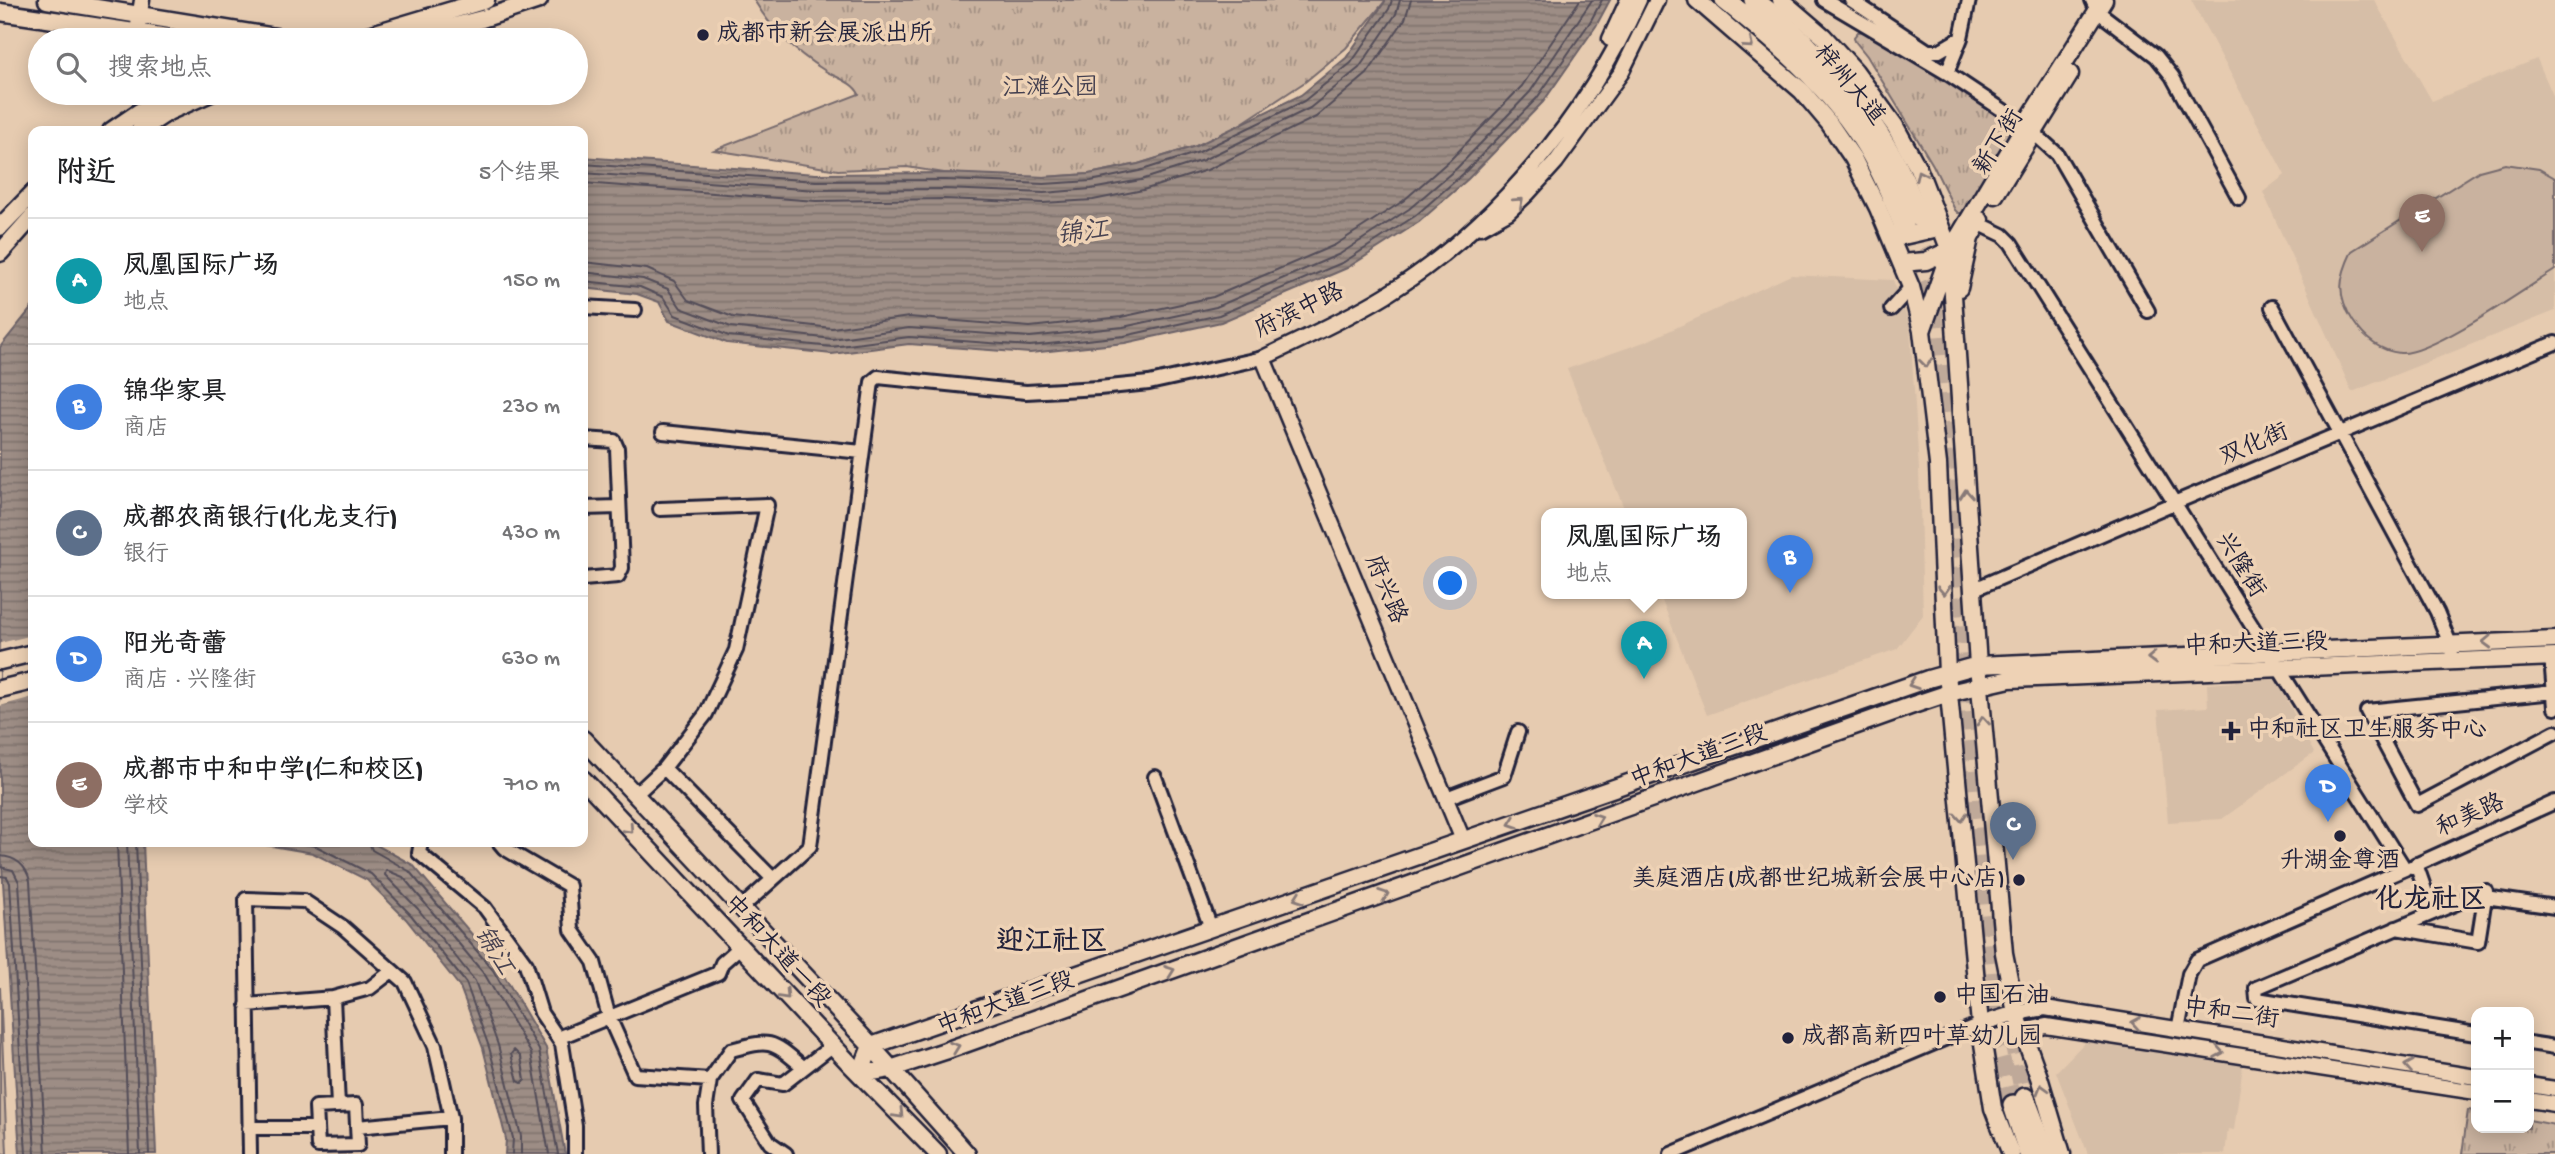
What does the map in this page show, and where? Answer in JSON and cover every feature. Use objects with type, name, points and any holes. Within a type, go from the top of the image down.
[{"type":"highway","name":"梓州大道","points":[[1724,0],[1783,48],[1839,107],[1867,147],[1913,224]]},
{"type":"highway","name":"梓州大道","points":[[1754,0],[1800,39],[1855,101],[1893,158],[1913,224]]},
{"type":"highway","points":[[2029,1154],[2019,1102],[2046,1154]]},
{"type":"main road","points":[[47,0],[141,7],[238,28]]},
{"type":"main road","points":[[392,28],[485,0]]},
{"type":"main road","points":[[448,28],[539,0]]},
{"type":"main road","points":[[1697,0],[1802,91],[1829,123],[1853,158],[1913,224],[1950,251]]},
{"type":"main road","points":[[1782,0],[1823,36],[1856,71],[1895,125],[1918,168],[1913,224],[1901,262],[1911,287],[1922,331],[1938,464],[1947,673],[1981,1032],[1993,1108],[2011,1154]]},
{"type":"main road","name":"新下街","points":[[1954,322],[1961,271],[1970,238],[2099,7],[2115,0]]},
{"type":"main road","points":[[0,12],[110,28]]},
{"type":"main road","points":[[118,126],[153,105]]},
{"type":"main road","points":[[147,126],[184,105]]},
{"type":"main road","name":"新下街","points":[[1922,331],[1950,251],[2029,129]]},
{"type":"main road","points":[[0,228],[28,198]]},
{"type":"main road","points":[[0,253],[28,222]]},
{"type":"main road","points":[[1901,262],[1926,261],[1950,251],[1970,238]]},
{"type":"main road","points":[[1950,251],[1972,590],[2004,953],[2016,1013],[2062,1154]]},
{"type":"main road","name":"中和大道三段","points":[[871,1046],[1978,664],[2555,640]]},
{"type":"main road","points":[[0,662],[28,654]]},
{"type":"main road","name":"中和大道三段","points":[[860,1074],[890,1069],[1949,693],[1980,685],[2010,679],[2553,657]]},
{"type":"main road","points":[[0,689],[28,682]]},
{"type":"main road","points":[[588,744],[871,1046],[967,1154]]},
{"type":"main road","name":"中和大道一段","points":[[588,784],[832,1046],[938,1154]]},
{"type":"main road","points":[[860,1074],[871,1046]]},
{"type":"street","points":[[1461,238],[1552,133],[1581,91],[1628,0]]},
{"type":"street","name":"府滨中路","points":[[862,452],[870,389],[872,382],[878,377],[1026,391],[1149,383],[1263,358],[1385,295],[1461,238],[1543,155],[1579,108],[1628,26],[1639,0]]},
{"type":"street","points":[[1461,238],[1508,212],[1556,162],[1620,72],[1657,0]]},
{"type":"street","points":[[1824,0],[1947,73],[2029,129],[2057,154],[2148,311]]},
{"type":"street","points":[[1851,0],[1928,51],[1939,51],[1961,38]]},
{"type":"street","points":[[1947,73],[1961,38],[1969,0]]},
{"type":"street","points":[[138,28],[141,7]]},
{"type":"street","points":[[2099,7],[2156,56],[2172,76],[2239,198]]},
{"type":"street","name":"兴隆街","points":[[1978,223],[2003,235],[2011,243],[2269,653],[2410,867],[2432,913]]},
{"type":"street","points":[[1891,309],[1911,287]]},
{"type":"street","points":[[588,307],[635,310]]},
{"type":"street","points":[[2272,307],[2437,612],[2450,644],[2451,661]]},
{"type":"street","name":"双化街","points":[[1972,590],[2555,343]]},
{"type":"street","name":"府兴路","points":[[1263,358],[1463,840]]},
{"type":"street","points":[[663,432],[862,452],[810,846],[741,908]]},
{"type":"street","points":[[588,439],[614,441],[617,448],[622,568],[618,576],[588,579]]},
{"type":"street","points":[[635,794],[664,768],[706,714],[736,650],[767,505],[660,509]]},
{"type":"street","points":[[588,509],[619,507]]},
{"type":"street","points":[[2553,657],[2555,708]]},
{"type":"street","points":[[2554,692],[2367,711],[2417,805],[2555,732]]},
{"type":"street","points":[[1446,798],[1504,776],[1518,732]]},
{"type":"street","points":[[664,768],[773,879]]},
{"type":"street","points":[[1155,777],[1211,928]]},
{"type":"street","name":"和美路","points":[[2410,867],[2555,802]]},
{"type":"street","points":[[420,847],[419,853],[485,908],[526,964],[541,1013],[562,1044],[575,1126],[575,1154]]},
{"type":"street","points":[[503,847],[569,886],[572,929],[594,962],[609,1017],[635,1075],[710,1080]]},
{"type":"street","points":[[2178,1030],[2189,974],[2197,960],[2410,867]]},
{"type":"street","points":[[2396,928],[2479,943],[2486,891],[2396,928],[2256,988],[2257,999],[2471,1033]]},
{"type":"street","points":[[2485,897],[2555,907]]},
{"type":"street","points":[[250,1154],[246,899],[304,901],[344,927],[405,982],[435,1046],[451,1118],[451,1154]]},
{"type":"street","points":[[558,1038],[718,973],[722,963],[740,947]]},
{"type":"street","points":[[247,1005],[333,998],[370,989],[392,971]]},
{"type":"street","points":[[333,998],[338,1106]]},
{"type":"street","name":"中和二街","points":[[1981,1032],[2016,1013],[2045,1008],[2471,1076]]},
{"type":"street","name":"中和二街","points":[[1981,1032],[2022,1031],[2046,1026],[2471,1091]]},
{"type":"street","points":[[1671,1154],[1981,1032]]},
{"type":"street","points":[[708,1154],[706,1106],[710,1080],[731,1050],[763,1041],[781,1049],[803,1067]]},
{"type":"street","points":[[2534,1044],[2555,1047]]},
{"type":"street","points":[[786,1154],[771,1143],[743,1101],[758,1080],[783,1084],[832,1046]]},
{"type":"street","points":[[2534,1086],[2555,1089]]},
{"type":"street","points":[[2534,1101],[2555,1104]]},
{"type":"street","points":[[356,1105],[357,1127],[358,1145],[345,1150],[318,1146],[316,1107],[356,1105]]},
{"type":"street","points":[[357,1127],[451,1118]]},
{"type":"street","points":[[249,1128],[317,1128]]},
{"type":"shaded area","points":[[2191,0],[2374,0],[2432,101],[2537,59],[2555,100],[2555,311],[2352,392],[2263,192],[2285,175]]},
{"type":"shaded area","points":[[1791,275],[1893,280],[1910,326],[1919,470],[1923,615],[1897,649],[1707,715],[1661,599],[1747,599],[1747,508],[1624,508],[1567,369],[1647,341]]},
{"type":"shaded area","name":"中和社区卫生服务中心","points":[[2276,679],[2314,753],[2222,819],[2168,822],[2158,710],[2208,707],[2207,684]]},
{"type":"shaded area","points":[[2086,1041],[2243,1065],[2234,1130],[2228,1129],[2225,1154],[2088,1154],[2056,1072]]},
{"type":"green space","name":"江滩公园","points":[[754,0],[1386,0],[1346,48],[1305,82],[1233,129],[1196,146],[1138,164],[1089,174],[1044,177],[944,173],[907,167],[838,170],[714,150],[859,94],[848,83],[824,70],[794,48],[768,21]]},
{"type":"green space","points":[[1867,31],[2019,125],[1965,213],[1955,210],[1933,165],[1867,56],[1855,41],[1854,37],[1858,32]]},
{"type":"green space","points":[[2505,164],[2539,169],[2555,178],[2555,270],[2477,320],[2433,344],[2400,353],[2385,350],[2373,343],[2353,321],[2342,294],[2342,278],[2352,251],[2479,171]]},
{"type":"green space","points":[[0,987],[7,1154],[0,1154]]},
{"type":"green space","points":[[2468,1110],[2471,1110],[2471,1133],[2534,1133],[2534,1121],[2555,1125],[2555,1154],[2462,1154]]},
{"type":"water","name":"锦江","points":[[1386,0],[1610,0],[1596,26],[1543,102],[1468,179],[1419,222],[1347,268],[1221,322],[1125,343],[1030,353],[909,344],[832,354],[727,343],[669,321],[659,302],[637,294],[588,289],[588,157],[816,174],[944,173],[1044,177],[1089,174],[1138,164],[1196,146],[1301,95],[1346,58]]},
{"type":"water","points":[[28,312],[28,847],[143,847],[156,1154],[20,1154],[0,834],[0,347]]},
{"type":"water","points":[[278,847],[380,847],[413,865],[498,965],[546,1048],[565,1154],[505,1154],[506,1139],[483,1048],[460,987],[406,919],[367,880],[313,853]]},
{"type":"pier","points":[[28,636],[28,698],[0,706],[0,643]]},
{"type":"tunnel","points":[[1921,219],[1943,293]]},
{"type":"tunnel","points":[[1904,226],[1932,297],[1989,978],[1999,1052],[2013,1105]]},
{"type":"tunnel","points":[[2001,979],[2025,1098]]},
{"type":"place","name":"成都市新会展派出所","points":[[703,35]]},
{"type":"place","name":"成都市中和中学(仁和校区)","points":[[2422,252]]},
{"type":"place","name":"锦华家具","points":[[1790,593]]},
{"type":"place","name":"凤凰国际广场","points":[[1644,679]]},
{"type":"place","name":"中和社区卫生服务中心","points":[[2231,731]]},
{"type":"place","name":"阳光奇蕾","points":[[2328,822]]},
{"type":"place","name":"升湖金尊酒","points":[[2340,836]]},
{"type":"place","name":"成都农商银行(化龙支行)","points":[[2013,860]]},
{"type":"place","name":"美庭酒店(成都世纪城新会展中心店)","points":[[2019,880]]},
{"type":"place","name":"中国石油","points":[[1940,997]]},
{"type":"place","name":"成都高新四叶草幼儿园","points":[[1788,1038]]},
{"type":"district","name":"化龙社区","points":[[2431,901]]},
{"type":"district","name":"迎江社区","points":[[1052,943]]}]
